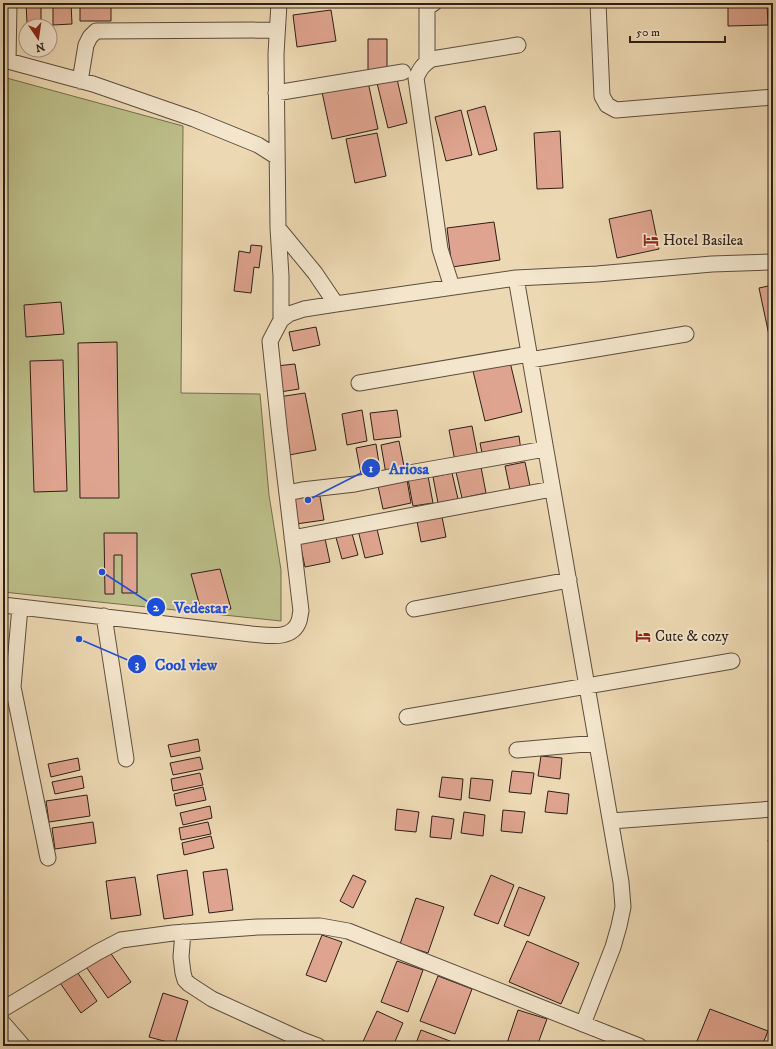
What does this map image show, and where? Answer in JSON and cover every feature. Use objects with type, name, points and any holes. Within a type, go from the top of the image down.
[{"type":"street","points":[[9,3],[6,61],[80,81],[194,119],[258,145],[277,157]]},
{"type":"street","points":[[279,3],[276,54],[276,93],[281,320]]},
{"type":"street","points":[[427,62],[427,8],[434,3]]},
{"type":"street","points":[[598,3],[602,96],[607,105],[616,110],[773,97]]},
{"type":"street","points":[[80,81],[86,45],[90,37],[96,31],[277,30]]},
{"type":"street","points":[[452,287],[440,249],[416,78],[420,69],[432,59],[518,45]]},
{"type":"street","points":[[276,93],[403,72]]},
{"type":"street","points":[[278,228],[315,273],[336,304]]},
{"type":"street","points":[[3,605],[275,636],[285,635],[295,628],[299,621],[301,611],[270,341],[281,320],[289,314],[304,309],[516,278],[597,274],[712,264],[773,262]]},
{"type":"street","points":[[516,278],[621,882],[622,907],[619,926],[583,1024]]},
{"type":"street","points":[[359,383],[686,334]]},
{"type":"street","points":[[287,493],[355,484],[545,449]]},
{"type":"street","points":[[292,538],[552,489]]},
{"type":"street","points":[[414,609],[569,580]]},
{"type":"street","points":[[20,607],[13,687],[48,858]]},
{"type":"street","points":[[104,616],[126,759]]},
{"type":"street","points":[[407,717],[732,661]]},
{"type":"street","points":[[517,750],[597,743]]},
{"type":"street","points":[[611,821],[773,808]]},
{"type":"street","points":[[3,1009],[98,952],[121,940],[182,932],[258,927],[320,926],[348,931],[639,1046]]},
{"type":"street","points":[[182,932],[181,957],[183,973],[185,980],[189,984],[212,999],[318,1046]]},
{"type":"street","points":[[3,1023],[23,1046]]},
{"type":"green space","points":[[3,77],[183,126],[181,393],[260,394],[269,495],[281,570],[281,621],[3,592]]},
{"type":"building","points":[[26,3],[41,3],[41,18],[27,18]]},
{"type":"building","points":[[53,3],[71,3],[72,24],[58,25],[58,18],[53,18]]},
{"type":"building","points":[[80,3],[111,3],[111,21],[80,21]]},
{"type":"building","points":[[767,5],[768,25],[728,26],[728,6]]},
{"type":"building","points":[[331,10],[336,41],[297,47],[293,15]]},
{"type":"building","points":[[368,39],[387,39],[387,71],[368,71]]},
{"type":"building","points":[[397,79],[407,123],[388,128],[377,83]]},
{"type":"building","points":[[368,82],[378,129],[332,139],[322,92]]},
{"type":"building","points":[[485,106],[497,150],[479,155],[467,111]]},
{"type":"building","points":[[461,110],[472,155],[446,161],[435,117]]},
{"type":"building","points":[[560,131],[563,188],[537,189],[534,133]]},
{"type":"building","points":[[377,133],[386,176],[355,183],[346,139]]},
{"type":"building","points":[[651,210],[659,249],[617,258],[609,219]]},
{"type":"building","points":[[494,222],[500,260],[452,267],[447,228]]},
{"type":"building","points":[[251,245],[262,246],[259,268],[254,267],[251,293],[234,291],[239,251],[250,253]]},
{"type":"building","points":[[773,285],[773,354],[759,288]]},
{"type":"building","points":[[61,302],[64,334],[26,337],[24,305]]},
{"type":"building","points":[[316,327],[320,345],[293,351],[289,332]]},
{"type":"building","points":[[117,342],[119,498],[80,498],[78,343]]},
{"type":"building","points":[[63,360],[67,491],[34,492],[30,361]]},
{"type":"building","points":[[510,362],[522,412],[485,421],[473,371]]},
{"type":"building","points":[[295,364],[299,389],[280,392],[276,366]]},
{"type":"building","points":[[305,393],[316,450],[289,455],[278,397]]},
{"type":"building","points":[[362,410],[367,441],[347,445],[342,414]]},
{"type":"building","points":[[397,410],[401,437],[374,440],[370,413]]},
{"type":"building","points":[[472,426],[478,457],[455,461],[449,430]]},
{"type":"building","points":[[519,436],[521,451],[483,458],[480,443]]},
{"type":"building","points":[[399,441],[405,471],[386,474],[381,445]]},
{"type":"building","points":[[376,444],[381,476],[362,479],[356,448]]},
{"type":"building","points":[[525,462],[530,486],[510,490],[505,466]]},
{"type":"building","points":[[481,467],[486,493],[462,498],[456,472]]},
{"type":"building","points":[[452,473],[458,499],[438,503],[433,477]]},
{"type":"building","points":[[428,476],[433,503],[413,506],[408,479]]},
{"type":"building","points":[[407,480],[411,503],[383,509],[378,486]]},
{"type":"building","points":[[319,491],[324,520],[296,524],[291,496]]},
{"type":"building","points":[[441,512],[446,537],[421,542],[416,516]]},
{"type":"building","points":[[376,525],[383,554],[365,558],[358,530]]},
{"type":"building","points":[[351,530],[358,555],[342,559],[335,534]]},
{"type":"building","points":[[104,533],[137,533],[137,593],[122,593],[122,555],[114,555],[114,594],[105,594]]},
{"type":"building","points":[[324,534],[330,562],[305,567],[299,539]]},
{"type":"building","points":[[220,569],[231,609],[201,610],[191,574]]},
{"type":"building","points":[[198,739],[200,751],[171,757],[168,745]]},
{"type":"building","points":[[541,756],[562,758],[560,779],[538,776]]},
{"type":"building","points":[[200,757],[203,769],[173,775],[170,763]]},
{"type":"building","points":[[78,758],[80,770],[51,777],[48,764]]},
{"type":"building","points":[[512,771],[534,773],[531,794],[509,792]]},
{"type":"building","points":[[200,773],[203,785],[173,791],[171,779]]},
{"type":"building","points":[[82,776],[84,788],[55,794],[52,782]]},
{"type":"building","points":[[442,777],[463,779],[461,800],[439,797]]},
{"type":"building","points":[[471,778],[493,780],[490,801],[469,798]]},
{"type":"building","points":[[203,787],[206,800],[176,806],[174,794]]},
{"type":"building","points":[[548,791],[569,794],[567,814],[545,812]]},
{"type":"building","points":[[87,795],[90,816],[49,822],[46,801]]},
{"type":"building","points":[[210,806],[212,818],[183,825],[180,813]]},
{"type":"building","points":[[397,809],[419,812],[416,832],[395,830]]},
{"type":"building","points":[[503,810],[525,812],[522,833],[501,831]]},
{"type":"building","points":[[464,812],[485,815],[483,836],[461,833]]},
{"type":"building","points":[[432,816],[454,819],[451,839],[430,837]]},
{"type":"building","points":[[93,822],[96,843],[55,849],[52,828]]},
{"type":"building","points":[[208,822],[211,834],[181,840],[179,828]]},
{"type":"building","points":[[211,836],[214,848],[184,855],[182,843]]},
{"type":"building","points":[[773,838],[773,856],[772,856],[768,840]]},
{"type":"building","points":[[227,869],[233,910],[209,913],[203,872]]},
{"type":"building","points":[[187,870],[193,915],[164,919],[157,875]]},
{"type":"building","points":[[353,875],[366,881],[353,908],[340,901]]},
{"type":"building","points":[[491,875],[514,885],[498,924],[474,915]]},
{"type":"building","points":[[135,877],[141,915],[111,919],[106,881]]},
{"type":"building","points":[[519,887],[545,897],[529,936],[504,926]]},
{"type":"building","points":[[416,898],[444,907],[428,953],[400,944]]},
{"type":"building","points":[[322,935],[342,942],[326,982],[306,975]]},
{"type":"building","points":[[527,941],[579,963],[561,1004],[509,982]]},
{"type":"building","points":[[107,948],[131,982],[108,998],[84,964]]},
{"type":"building","points":[[397,961],[423,970],[408,1012],[381,1002]]},
{"type":"building","points":[[75,969],[97,1001],[81,1013],[58,980]]},
{"type":"building","points":[[438,976],[472,989],[455,1034],[420,1021]]},
{"type":"building","points":[[163,993],[188,1001],[175,1044],[149,1037]]},
{"type":"building","points":[[710,1009],[768,1031],[762,1046],[695,1046]]},
{"type":"building","points":[[518,1010],[547,1019],[537,1046],[506,1046]]},
{"type":"building","points":[[377,1011],[403,1023],[393,1046],[361,1046]]},
{"type":"building","points":[[421,1030],[463,1046],[415,1046]]},
{"type":"place","name":"Hotel Basilea","points":[[651,240]]},
{"type":"place","name":"Ariosa","points":[[308,500]]},
{"type":"place","name":"Vedestar","points":[[102,572]]},
{"type":"place","name":"Cute & cozy","points":[[643,636]]},
{"type":"place","name":"Cool view","points":[[79,639]]}]
